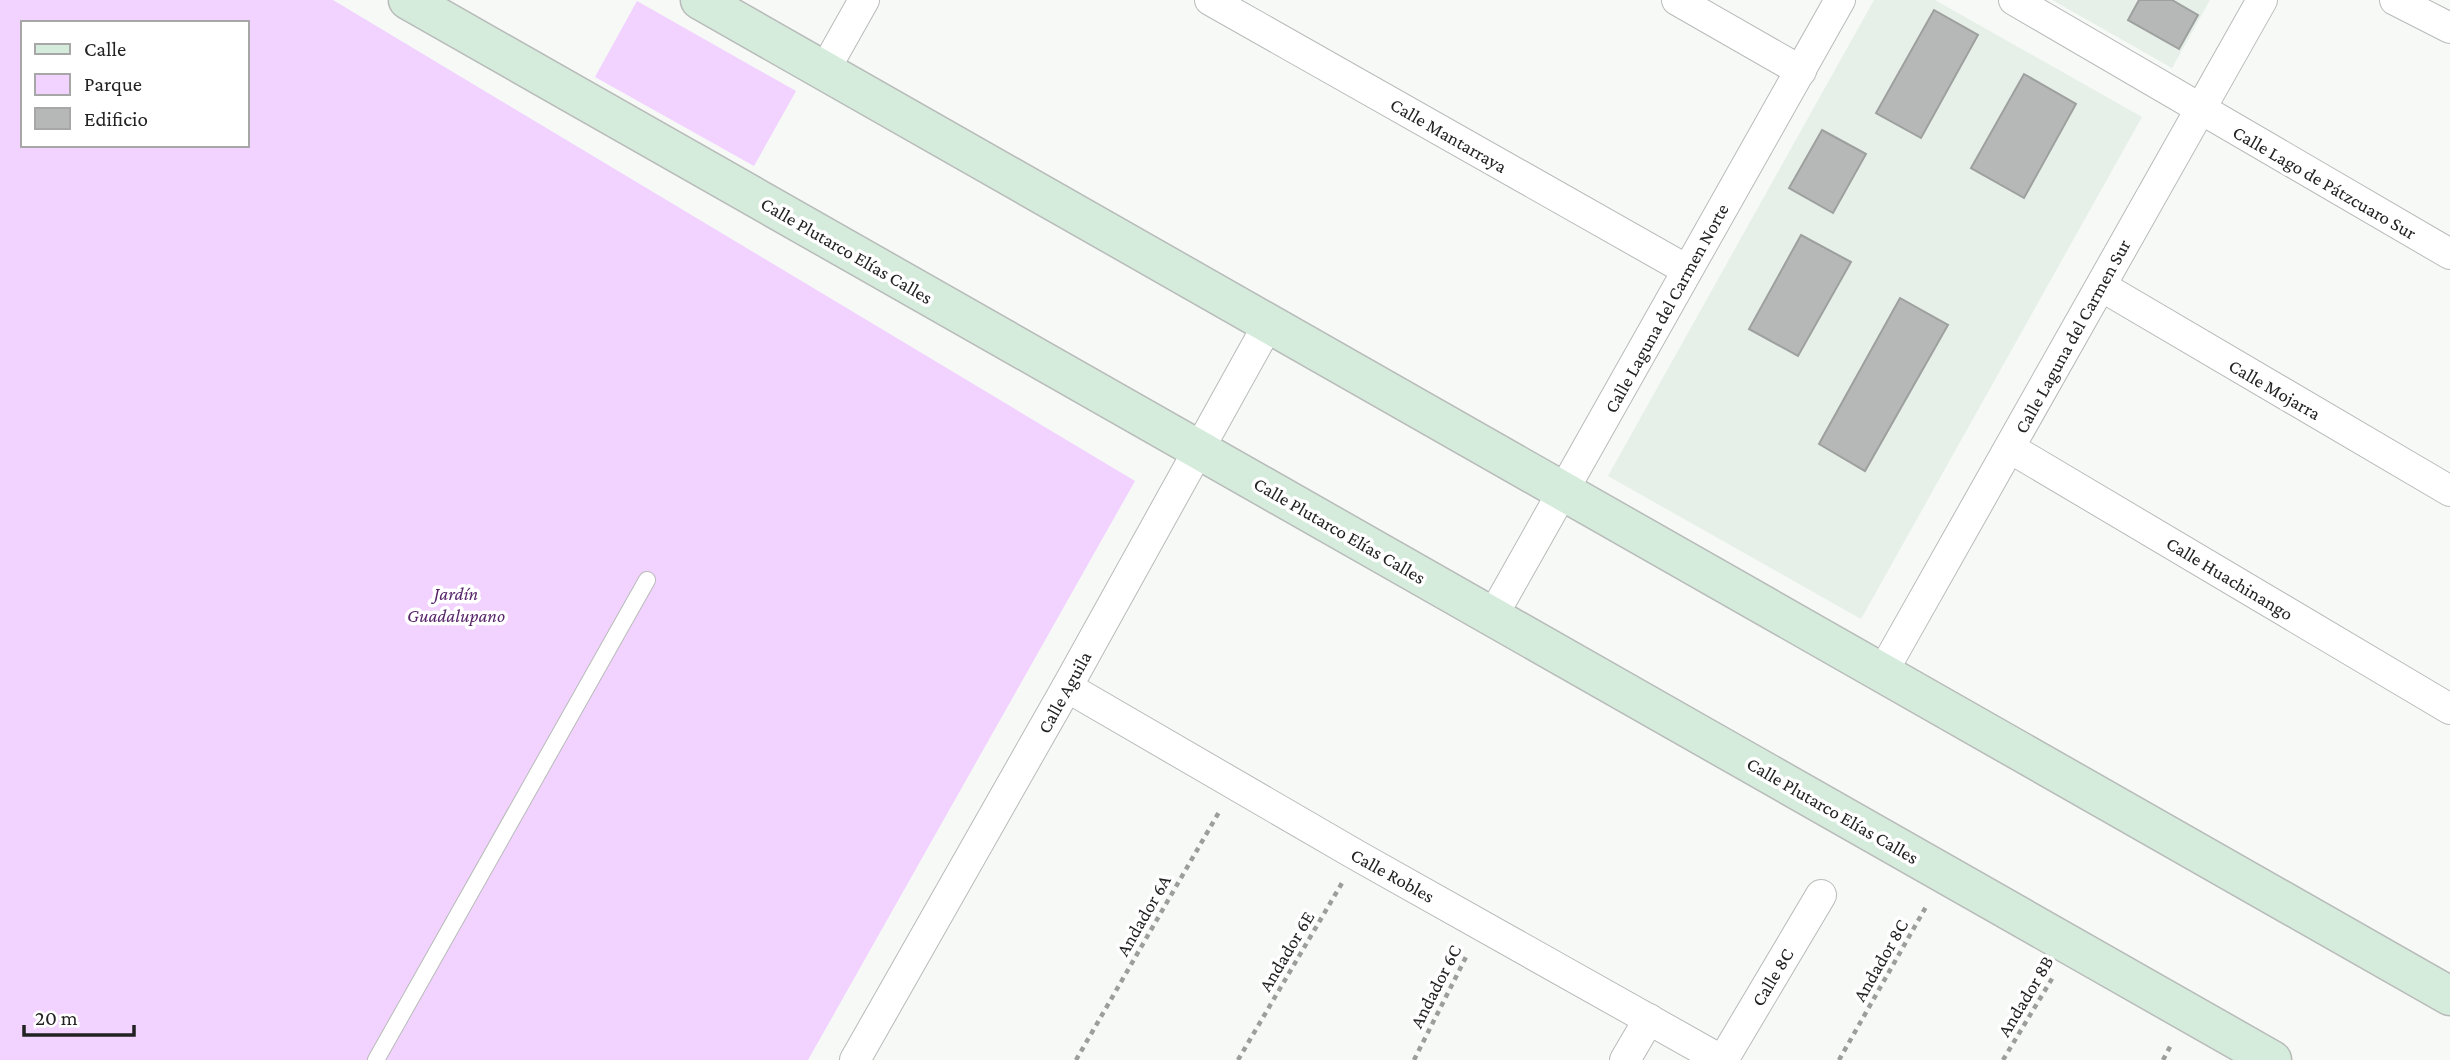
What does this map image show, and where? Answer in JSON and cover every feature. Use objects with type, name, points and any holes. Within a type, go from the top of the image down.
[{"type":"main road","name":"Calle Plutarco Elías Calles","points":[[408,0],[2272,1060]]},
{"type":"main road","points":[[699,0],[2450,996]]},
{"type":"street","points":[[824,71],[864,0]]},
{"type":"street","name":"Calle Mantarraya","points":[[1210,0],[1687,271]]},
{"type":"street","points":[[1677,0],[1801,71]]},
{"type":"street","name":"Calle Laguna del Carmen Norte","points":[[1492,617],[1840,0]]},
{"type":"street","name":"Calle Lago de Pátzcuaro Sur","points":[[2014,0],[2450,254]]},
{"type":"street","name":"Calle Laguna del Carmen Sur","points":[[1882,673],[2262,0]]},
{"type":"street","points":[[2395,0],[2450,28]]},
{"type":"street","name":"Calle Mojarra","points":[[2101,286],[2450,491]]},
{"type":"street","name":"Calle Aguila","points":[[855,1060],[1067,687],[1269,323]]},
{"type":"street","name":"Calle Huachinango","points":[[2010,447],[2450,709]]},
{"type":"street","name":"Calle Robles","points":[[1067,687],[1358,856],[1722,1060]]},
{"type":"street","name":"Calle 8C","points":[[1722,1060],[1821,895]]},
{"type":"street","points":[[1625,1060],[1649,1019]]},
{"type":"lane","points":[[376,1060],[647,580]]},
{"type":"path","name":"Andador 6A","points":[[1076,1060],[1235,785]]},
{"type":"path","name":"Andador 6E","points":[[1238,1060],[1358,856]]},
{"type":"path","name":"Andador 8C","points":[[1839,1060],[1945,874]]},
{"type":"path","name":"Andador 6C","points":[[1414,1060],[1482,925]]},
{"type":"path","name":"Andador 8B","points":[[2003,1060],[2072,946]]},
{"type":"shaded area","points":[[1874,0],[1935,0],[2142,117],[1861,619],[1608,476]]},
{"type":"shaded area","points":[[2052,0],[2210,0],[2172,68]]},
{"type":"green space","name":"Jardín Guadalupano","points":[[0,0],[333,0],[1135,481],[808,1060],[0,1060]]},
{"type":"green space","points":[[637,1],[796,91],[754,166],[595,77]]},
{"type":"building","points":[[2139,0],[2172,0],[2198,15],[2179,49],[2128,20]]},
{"type":"building","points":[[1934,10],[1978,35],[1921,138],[1876,113]]},
{"type":"building","points":[[2024,74],[2076,104],[2024,198],[1971,168]]},
{"type":"building","points":[[1822,130],[1866,154],[1833,213],[1789,188]]},
{"type":"building","points":[[1801,235],[1851,262],[1798,356],[1749,329]]},
{"type":"building","points":[[1900,298],[1948,325],[1865,471],[1819,444]]}]
